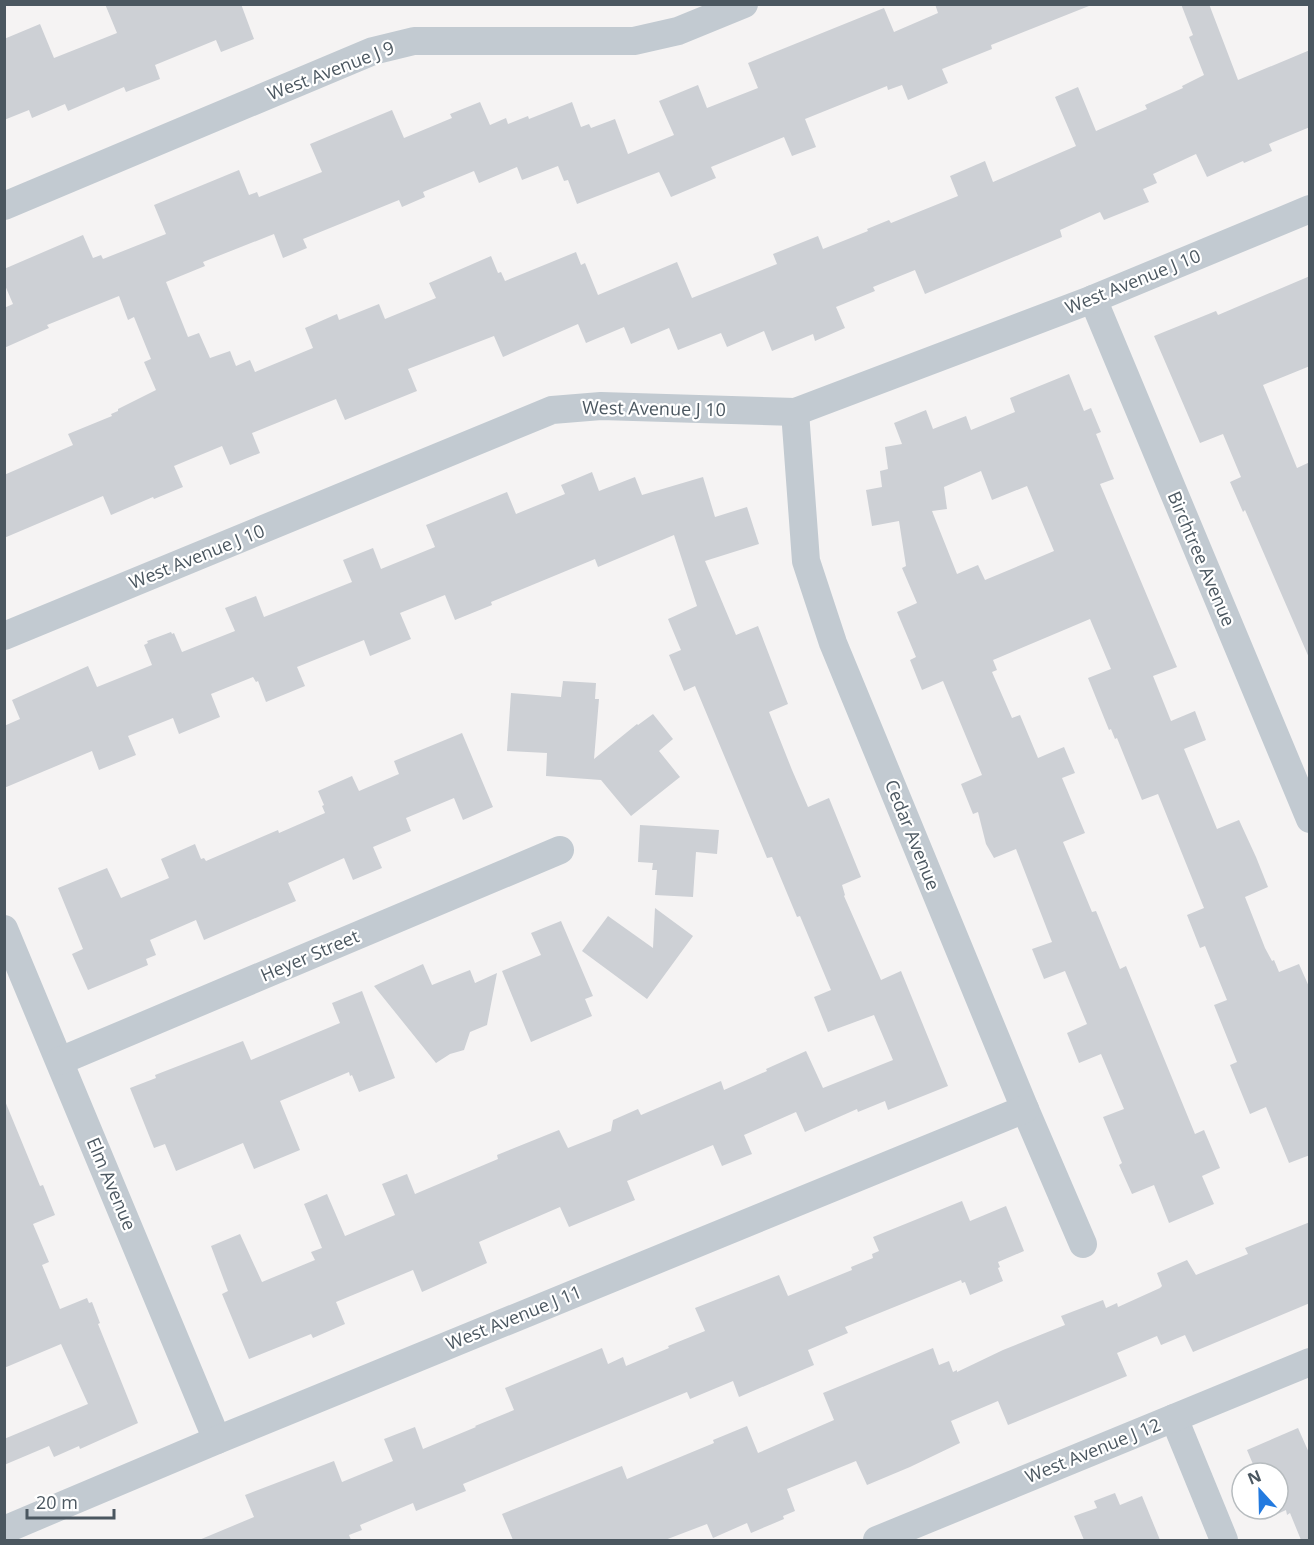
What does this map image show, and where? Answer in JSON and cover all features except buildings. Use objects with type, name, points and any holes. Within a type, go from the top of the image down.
[{"type":"street","name":"West Avenue J 9","points":[[4,206],[373,51],[414,41],[634,41],[678,31],[744,4]]},
{"type":"street","name":"West Avenue J 10","points":[[4,636],[552,410],[601,406],[795,412],[1093,299],[1310,209]]},
{"type":"street","name":"Birchtree Avenue","points":[[1093,299],[1310,819]]},
{"type":"street","name":"Cedar Avenue","points":[[795,412],[806,561],[834,643],[1025,1109],[1083,1244]]},
{"type":"street","name":"Heyer Street","points":[[60,1061],[560,850]]},
{"type":"street","name":"Elm Avenue","points":[[4,929],[218,1440]]},
{"type":"street","name":"West Avenue J 11","points":[[4,1530],[1025,1109]]},
{"type":"street","name":"West Avenue J 12","points":[[877,1540],[1310,1362]]},
{"type":"street","points":[[1174,1418],[1224,1540]]}]
